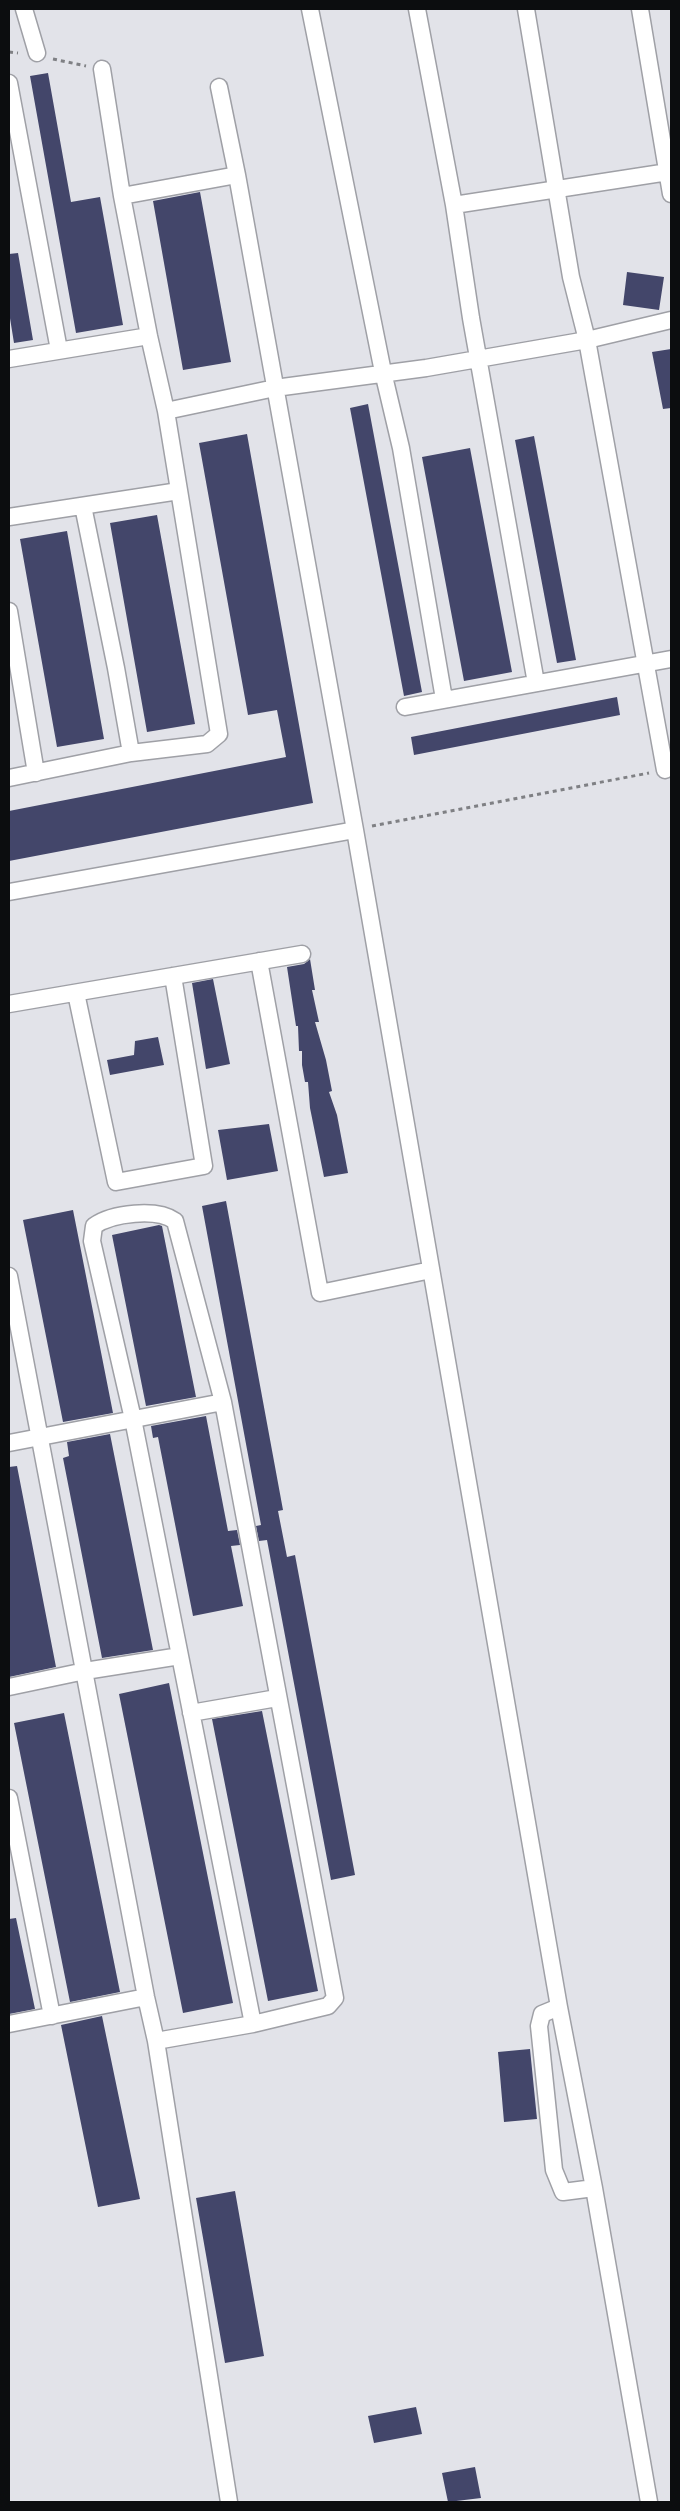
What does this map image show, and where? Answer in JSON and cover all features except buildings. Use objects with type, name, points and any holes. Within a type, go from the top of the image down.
[{"type":"street","points":[[24,9],[37,53]]},
{"type":"street","points":[[310,9],[383,372],[401,448],[444,698]]},
{"type":"street","points":[[417,9],[454,206],[478,358],[536,683]]},
{"type":"street","points":[[526,9],[557,188],[570,277],[587,340],[664,770]]},
{"type":"street","points":[[640,9],[671,194]]},
{"type":"street","points":[[9,778],[131,753],[207,744],[219,734],[166,411],[149,336],[122,196],[102,69]]},
{"type":"street","points":[[9,82],[58,350]]},
{"type":"street","points":[[218,87],[237,175],[354,830],[559,2007],[594,2188],[649,2502]]},
{"type":"street","points":[[454,206],[557,188],[668,172]]},
{"type":"street","points":[[122,196],[237,175]]},
{"type":"street","points":[[166,411],[275,388],[587,340],[671,320]]},
{"type":"street","points":[[9,359],[149,336]]},
{"type":"street","points":[[9,517],[179,491]]},
{"type":"street","points":[[83,506],[131,753]]},
{"type":"street","points":[[9,611],[36,773]]},
{"type":"street","points":[[405,707],[444,698],[671,659]]},
{"type":"street","points":[[9,892],[354,830]]},
{"type":"street","points":[[9,1004],[302,954]]},
{"type":"street","points":[[259,961],[320,1293],[431,1270]]},
{"type":"street","points":[[76,993],[116,1182],[204,1166],[173,976]]},
{"type":"street","points":[[156,2041],[253,2024],[328,2006],[335,1998],[277,1698],[223,1402],[175,1221],[160,1214],[137,1214],[100,1222],[94,1226],[92,1232],[133,1419],[253,2024]]},
{"type":"street","points":[[9,1276],[146,1997],[156,2041],[229,2502]]},
{"type":"street","points":[[9,1443],[223,1402]]},
{"type":"street","points":[[9,1687],[85,1671],[180,1656]]},
{"type":"street","points":[[191,1713],[277,1698]]},
{"type":"street","points":[[9,1798],[52,2016]]},
{"type":"street","points":[[9,2024],[146,1997]]},
{"type":"street","points":[[559,2007],[542,2014],[539,2026],[554,2170],[563,2192],[594,2188]]},
{"type":"path","points":[[37,53],[47,58],[102,69]]},
{"type":"path","points":[[354,830],[664,770]]}]
